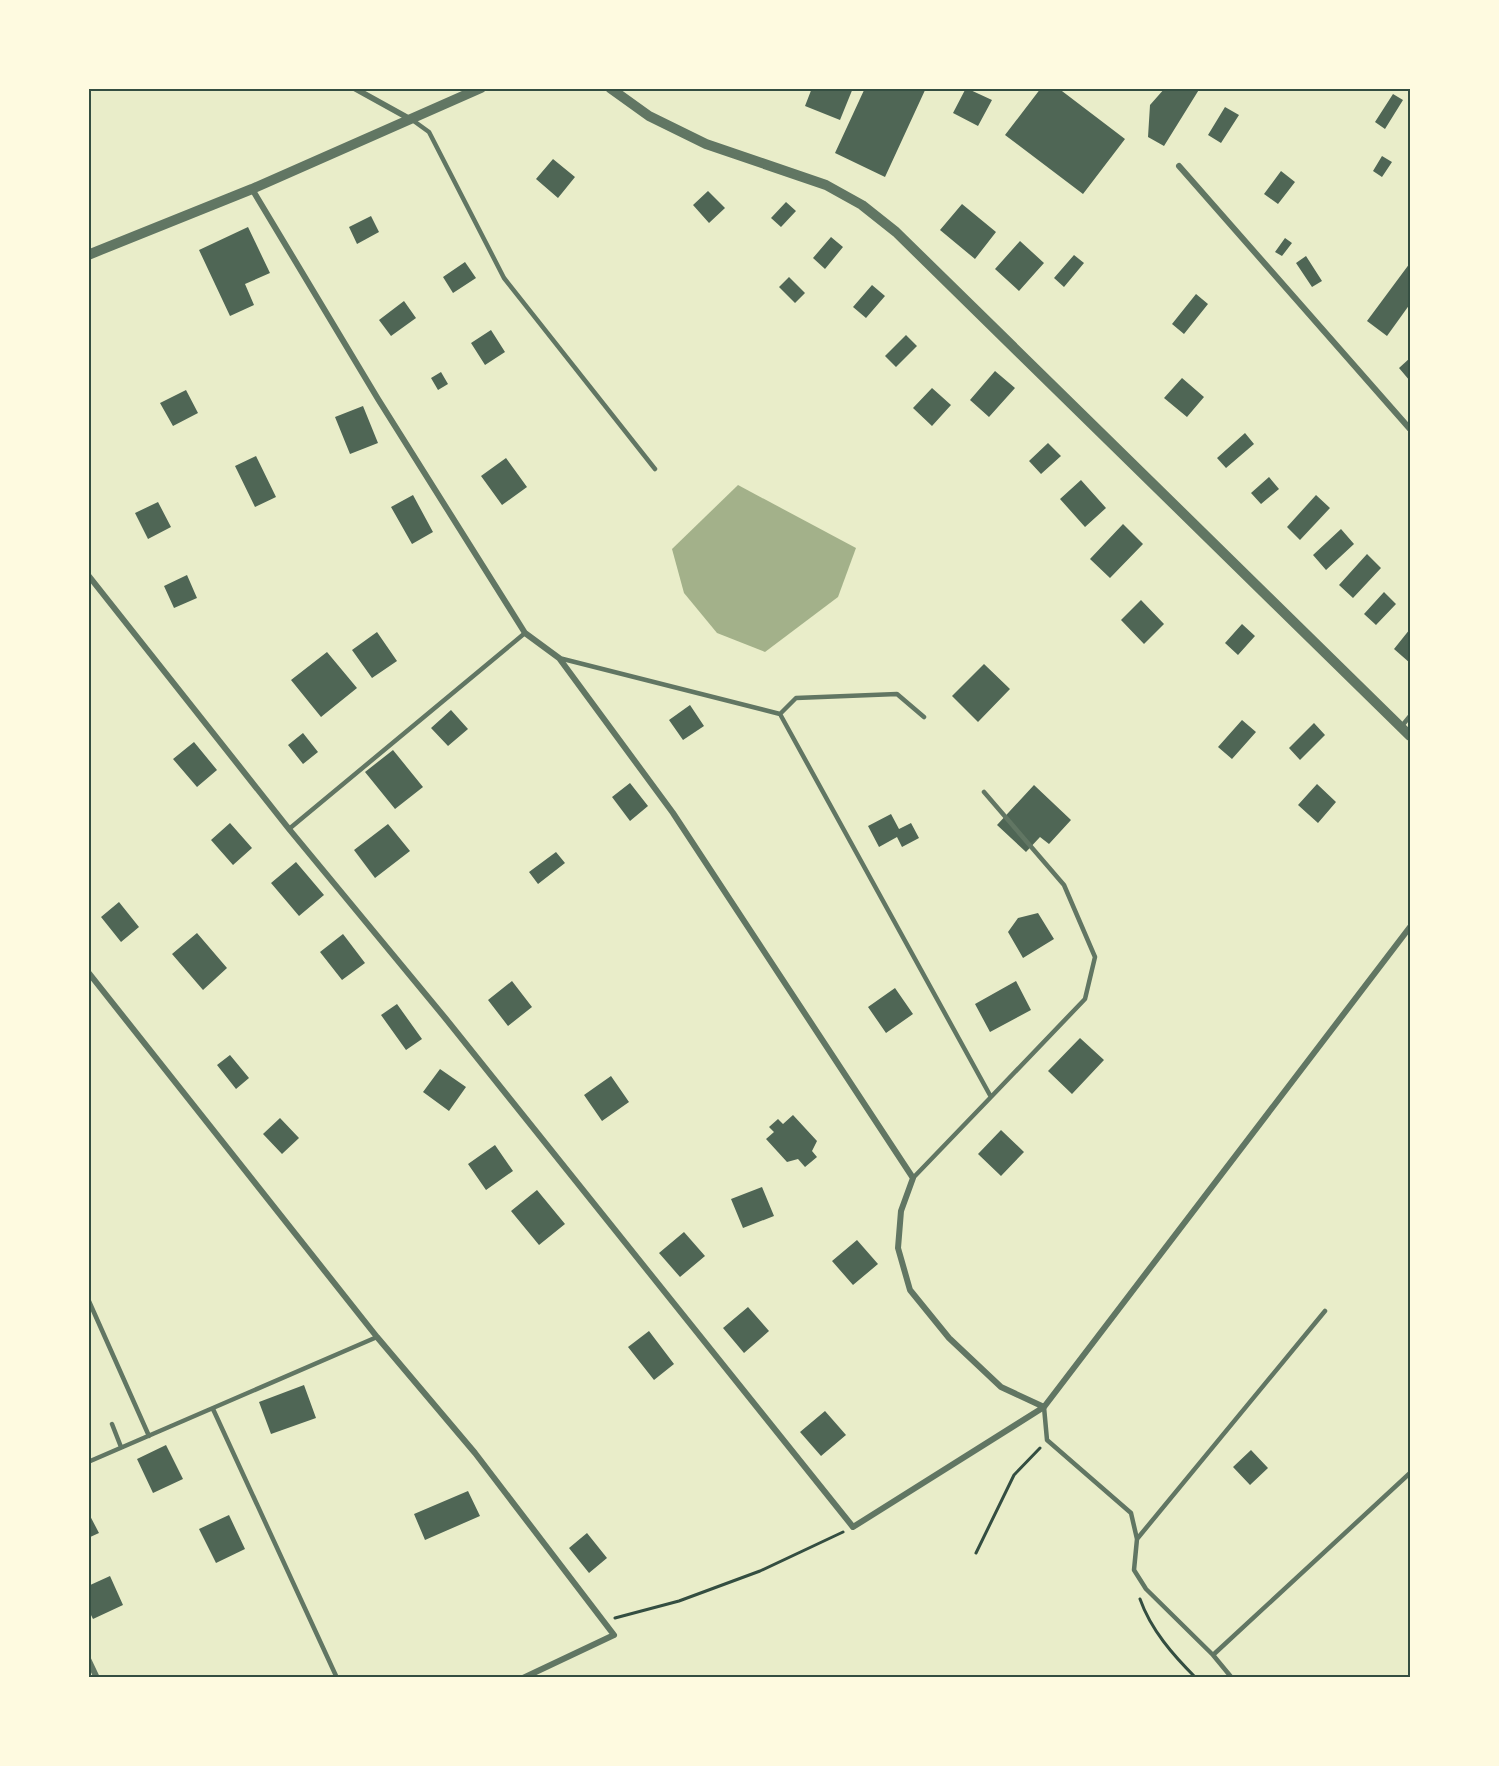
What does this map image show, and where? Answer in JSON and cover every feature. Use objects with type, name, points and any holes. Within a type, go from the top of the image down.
[{"type":"street","points":[[354,88],[411,119]]},
{"type":"street","points":[[88,255],[252,189],[481,88]]},
{"type":"street","points":[[610,88],[649,116],[706,144],[826,185],[861,205],[896,232],[1410,736]]},
{"type":"street","points":[[1179,166],[1410,429]]},
{"type":"street","points":[[252,189],[378,399],[525,633],[559,658],[673,813],[913,1178],[901,1211],[898,1248],[910,1290],[949,1338],[1000,1387],[1044,1407]]},
{"type":"street","points":[[88,575],[289,829],[446,1019],[853,1527],[1044,1407],[1410,927]]},
{"type":"street","points":[[88,972],[377,1338],[475,1453],[614,1635],[523,1677]]},
{"type":"street","points":[[88,1659],[97,1677]]},
{"type":"lane","points":[[411,119],[429,132],[504,278],[655,469]]},
{"type":"lane","points":[[289,829],[525,633]]},
{"type":"lane","points":[[559,658],[780,714],[991,1097]]},
{"type":"lane","points":[[780,714],[796,698],[897,694],[924,717]]},
{"type":"lane","points":[[1401,727],[1410,716]]},
{"type":"lane","points":[[913,1178],[1085,999],[1095,957],[1064,885],[984,792]]},
{"type":"lane","points":[[88,1299],[149,1436]]},
{"type":"lane","points":[[1137,1539],[1325,1311]]},
{"type":"lane","points":[[88,1461],[377,1338]]},
{"type":"lane","points":[[1044,1407],[1047,1440],[1131,1513],[1137,1539],[1134,1570],[1146,1589],[1232,1677]]},
{"type":"lane","points":[[213,1409],[337,1677]]},
{"type":"lane","points":[[112,1424],[122,1448]]},
{"type":"lane","points":[[1213,1655],[1410,1473]]},
{"type":"path","points":[[976,1553],[1014,1475],[1047,1440]]},
{"type":"path","points":[[604,1622],[624,1614],[679,1601],[760,1571],[853,1527]]},
{"type":"path","points":[[1138,1596],[1146,1617],[1176,1658],[1196,1677]]},
{"type":"shaded area","points":[[738,485],[856,548],[838,597],[765,652],[717,633],[684,593],[672,549]]},
{"type":"building","points":[[812,88],[853,88],[840,120],[805,106]]},
{"type":"building","points":[[865,88],[926,88],[885,177],[835,153]]},
{"type":"building","points":[[966,88],[992,100],[978,126],[953,113]]},
{"type":"building","points":[[1041,88],[1058,88],[1125,139],[1083,194],[1005,135]]},
{"type":"building","points":[[1165,88],[1200,88],[1164,146],[1148,137],[1150,105]]},
{"type":"building","points":[[1393,94],[1403,100],[1385,129],[1375,122]]},
{"type":"building","points":[[1225,107],[1239,115],[1221,143],[1208,135]]},
{"type":"building","points":[[1382,156],[1392,162],[1382,177],[1373,171]]},
{"type":"building","points":[[553,159],[575,177],[558,198],[536,179]]},
{"type":"building","points":[[1281,171],[1295,182],[1278,204],[1264,194]]},
{"type":"building","points":[[708,191],[725,208],[709,223],[693,205]]},
{"type":"building","points":[[786,202],[796,211],[781,227],[771,218]]},
{"type":"building","points":[[962,204],[996,232],[975,259],[940,230]]},
{"type":"building","points":[[371,216],[379,232],[357,244],[349,227]]},
{"type":"building","points":[[248,227],[270,273],[245,284],[254,305],[230,316],[199,250]]},
{"type":"building","points":[[831,237],[843,247],[825,269],[813,258]]},
{"type":"building","points":[[1285,238],[1292,243],[1282,256],[1275,252]]},
{"type":"building","points":[[1020,241],[1044,263],[1019,291],[995,269]]},
{"type":"building","points":[[1074,255],[1084,263],[1064,287],[1054,278]]},
{"type":"building","points":[[1306,256],[1322,281],[1312,287],[1296,263]]},
{"type":"building","points":[[465,262],[476,278],[453,293],[443,277]]},
{"type":"building","points":[[1410,263],[1410,304],[1387,336],[1367,321]]},
{"type":"building","points":[[789,277],[805,293],[795,303],[779,287]]},
{"type":"building","points":[[872,285],[885,296],[866,318],[853,307]]},
{"type":"building","points":[[1196,294],[1208,304],[1184,334],[1172,324]]},
{"type":"building","points":[[404,301],[416,318],[391,336],[379,320]]},
{"type":"building","points":[[491,330],[505,352],[485,365],[471,343]]},
{"type":"building","points":[[906,335],[917,346],[896,367],[885,356]]},
{"type":"building","points":[[1410,358],[1410,381],[1399,368]]},
{"type":"building","points":[[995,371],[1015,388],[989,417],[970,400]]},
{"type":"building","points":[[441,372],[448,384],[438,390],[431,378]]},
{"type":"building","points":[[1182,378],[1204,397],[1187,417],[1164,398]]},
{"type":"building","points":[[932,388],[951,405],[932,426],[913,408]]},
{"type":"building","points":[[186,390],[198,413],[173,426],[160,403]]},
{"type":"building","points":[[363,406],[378,443],[350,454],[335,417]]},
{"type":"building","points":[[1245,433],[1254,444],[1226,468],[1217,458]]},
{"type":"building","points":[[1048,443],[1061,456],[1041,474],[1029,461]]},
{"type":"building","points":[[256,456],[276,497],[255,507],[235,466]]},
{"type":"building","points":[[506,458],[527,487],[502,505],[481,476]]},
{"type":"building","points":[[1269,477],[1279,489],[1261,504],[1251,493]]},
{"type":"building","points":[[1081,480],[1106,508],[1085,527],[1060,499]]},
{"type":"building","points":[[413,495],[433,532],[412,544],[391,507]]},
{"type":"building","points":[[1316,495],[1330,508],[1300,540],[1287,527]]},
{"type":"building","points":[[158,502],[171,527],[148,539],[135,513]]},
{"type":"building","points":[[1123,524],[1143,544],[1110,578],[1090,559]]},
{"type":"building","points":[[1341,529],[1354,544],[1326,570],[1313,555]]},
{"type":"building","points":[[1367,554],[1381,568],[1353,598],[1339,585]]},
{"type":"building","points":[[187,575],[197,598],[174,608],[164,586]]},
{"type":"building","points":[[1384,592],[1396,604],[1376,625],[1364,614]]},
{"type":"building","points":[[1141,600],[1164,624],[1144,644],[1121,620]]},
{"type":"building","points":[[1242,624],[1255,636],[1238,655],[1225,643]]},
{"type":"building","points":[[1410,629],[1410,663],[1394,649]]},
{"type":"building","points":[[377,632],[397,661],[372,678],[352,650]]},
{"type":"building","points":[[327,652],[357,688],[321,717],[291,680]]},
{"type":"building","points":[[984,664],[1010,689],[978,722],[952,696]]},
{"type":"building","points":[[690,705],[704,726],[683,740],[669,720]]},
{"type":"building","points":[[451,710],[468,729],[448,746],[431,728]]},
{"type":"building","points":[[1242,720],[1256,732],[1232,759],[1218,747]]},
{"type":"building","points":[[1314,723],[1325,735],[1300,760],[1289,748]]},
{"type":"building","points":[[303,733],[318,752],[303,764],[288,745]]},
{"type":"building","points":[[194,742],[217,770],[197,787],[173,759]]},
{"type":"building","points":[[393,750],[423,787],[395,809],[365,772]]},
{"type":"building","points":[[630,783],[648,806],[630,821],[612,797]]},
{"type":"building","points":[[1317,784],[1336,802],[1318,823],[1298,805]]},
{"type":"building","points":[[1034,785],[1071,820],[1049,844],[1040,837],[1026,852],[997,825]]},
{"type":"building","points":[[891,814],[899,829],[911,823],[919,838],[902,847],[897,837],[879,847],[868,826]]},
{"type":"building","points":[[230,823],[252,848],[233,865],[211,840]]},
{"type":"building","points":[[388,824],[410,851],[375,878],[354,850]]},
{"type":"building","points":[[556,852],[565,863],[538,884],[529,872]]},
{"type":"building","points":[[296,862],[324,895],[299,916],[271,883]]},
{"type":"building","points":[[119,902],[139,927],[121,942],[101,917]]},
{"type":"building","points":[[1038,913],[1054,939],[1023,958],[1008,932],[1018,918]]},
{"type":"building","points":[[197,933],[227,968],[203,990],[172,954]]},
{"type":"building","points":[[343,934],[365,963],[342,980],[320,952]]},
{"type":"building","points":[[512,981],[532,1007],[508,1026],[488,1000]]},
{"type":"building","points":[[1016,981],[1031,1010],[990,1032],[975,1004]]},
{"type":"building","points":[[895,988],[913,1014],[886,1033],[868,1007]]},
{"type":"building","points":[[397,1004],[422,1039],[406,1050],[381,1015]]},
{"type":"building","points":[[1080,1038],[1104,1060],[1072,1094],[1048,1071]]},
{"type":"building","points":[[230,1055],[249,1078],[236,1089],[217,1065]]},
{"type":"building","points":[[440,1069],[466,1087],[449,1111],[423,1092]]},
{"type":"building","points":[[611,1076],[629,1102],[602,1121],[584,1095]]},
{"type":"building","points":[[793,1115],[817,1141],[812,1151],[817,1157],[805,1167],[798,1159],[787,1162],[766,1139],[774,1132],[769,1127],[778,1119],[783,1124]]},
{"type":"building","points":[[280,1118],[299,1138],[282,1154],[263,1134]]},
{"type":"building","points":[[1001,1130],[1024,1152],[1001,1176],[978,1154]]},
{"type":"building","points":[[495,1145],[513,1171],[486,1190],[468,1164]]},
{"type":"building","points":[[762,1187],[774,1216],[743,1228],[731,1199]]},
{"type":"building","points":[[537,1190],[565,1224],[539,1245],[511,1211]]},
{"type":"building","points":[[684,1232],[705,1256],[680,1277],[659,1253]]},
{"type":"building","points":[[857,1240],[878,1264],[853,1285],[832,1261]]},
{"type":"building","points":[[748,1307],[769,1331],[744,1353],[723,1328]]},
{"type":"building","points":[[649,1331],[674,1364],[654,1380],[628,1347]]},
{"type":"building","points":[[304,1385],[316,1418],[271,1434],[259,1402]]},
{"type":"building","points":[[825,1411],[846,1435],[821,1456],[800,1432]]},
{"type":"building","points":[[166,1445],[183,1479],[153,1493],[137,1459]]},
{"type":"building","points":[[1251,1450],[1268,1468],[1250,1485],[1233,1467]]},
{"type":"building","points":[[468,1491],[480,1516],[425,1540],[414,1514]]},
{"type":"building","points":[[88,1512],[99,1533],[88,1538]]},
{"type":"building","points":[[229,1515],[245,1549],[216,1563],[199,1529]]},
{"type":"building","points":[[587,1533],[607,1558],[589,1573],[569,1548]]},
{"type":"building","points":[[110,1576],[123,1605],[93,1619],[88,1609],[88,1586]]}]
